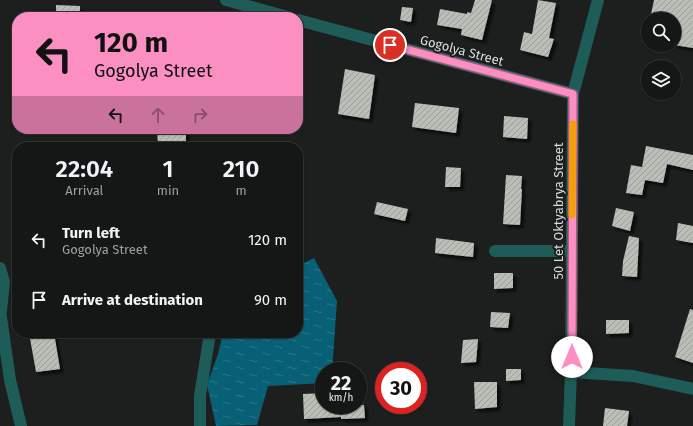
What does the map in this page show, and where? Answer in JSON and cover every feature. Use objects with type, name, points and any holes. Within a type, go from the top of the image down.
[{"type":"street","points":[[226,0],[270,12]]},
{"type":"street","name":"50 Let Oktyabrya Street","points":[[566,426],[572,372],[573,94],[598,0]]},
{"type":"street","name":"Gogolya Street","points":[[303,21],[573,94]]},
{"type":"street","points":[[495,251],[572,251]]},
{"type":"street","points":[[0,268],[4,282],[0,310],[10,380],[20,426]]},
{"type":"street","points":[[200,426],[200,396],[209,338]]},
{"type":"street","points":[[572,372],[633,376],[693,389]]},
{"type":"water","points":[[314,258],[337,301],[333,362],[315,362],[315,383],[268,386],[257,425],[216,426],[207,385],[222,338],[303,338],[303,264]]},
{"type":"building","points":[[475,0],[492,0],[482,40],[461,35],[462,29],[437,25],[440,9],[467,14],[467,12],[471,13]]},
{"type":"building","points":[[538,0],[556,3],[549,38],[554,39],[548,57],[520,50],[524,32],[532,34]]},
{"type":"building","points":[[654,0],[693,0],[693,48],[681,46],[681,12],[651,12]]},
{"type":"building","points":[[56,5],[80,6],[80,12],[56,12]]},
{"type":"building","points":[[402,7],[413,8],[411,22],[400,20]]},
{"type":"building","points":[[345,69],[375,75],[369,119],[338,114]]},
{"type":"building","points":[[415,103],[459,108],[456,133],[412,127]]},
{"type":"building","points":[[504,116],[528,118],[527,139],[503,137]]},
{"type":"building","points":[[157,134],[186,134],[186,142],[158,142]]},
{"type":"building","points":[[646,146],[693,155],[693,170],[667,164],[663,183],[645,180],[642,195],[626,193],[631,165],[642,167]]},
{"type":"building","points":[[446,167],[461,168],[460,187],[445,187]]},
{"type":"building","points":[[506,175],[522,176],[520,225],[503,224]]},
{"type":"building","points":[[377,202],[408,209],[405,221],[374,214]]},
{"type":"building","points":[[616,208],[634,212],[630,231],[612,226]]},
{"type":"building","points":[[678,223],[693,226],[693,243],[676,240]]},
{"type":"building","points":[[629,236],[639,238],[637,277],[622,276],[623,261]]},
{"type":"building","points":[[436,238],[474,243],[473,257],[435,253]]},
{"type":"building","points":[[494,273],[513,273],[513,288],[494,289]]},
{"type":"building","points":[[690,309],[693,310],[693,363],[675,357]]},
{"type":"building","points":[[491,312],[510,313],[508,328],[490,327]]},
{"type":"building","points":[[606,320],[629,320],[629,333],[606,334]]},
{"type":"building","points":[[30,338],[55,338],[60,369],[36,372]]},
{"type":"building","points":[[478,339],[476,362],[461,363],[463,340]]},
{"type":"building","points":[[506,369],[521,369],[521,380],[506,381]]},
{"type":"building","points":[[474,382],[497,382],[497,407],[475,409]]},
{"type":"building","points":[[315,393],[315,414],[365,414],[365,418],[341,419],[341,417],[304,419],[303,394]]},
{"type":"building","points":[[605,408],[629,411],[627,426],[603,426]]},
{"type":"slow traffic","points":[[572,215],[573,124]]},
{"type":"route","points":[[390,45],[573,94],[572,357]]}]
